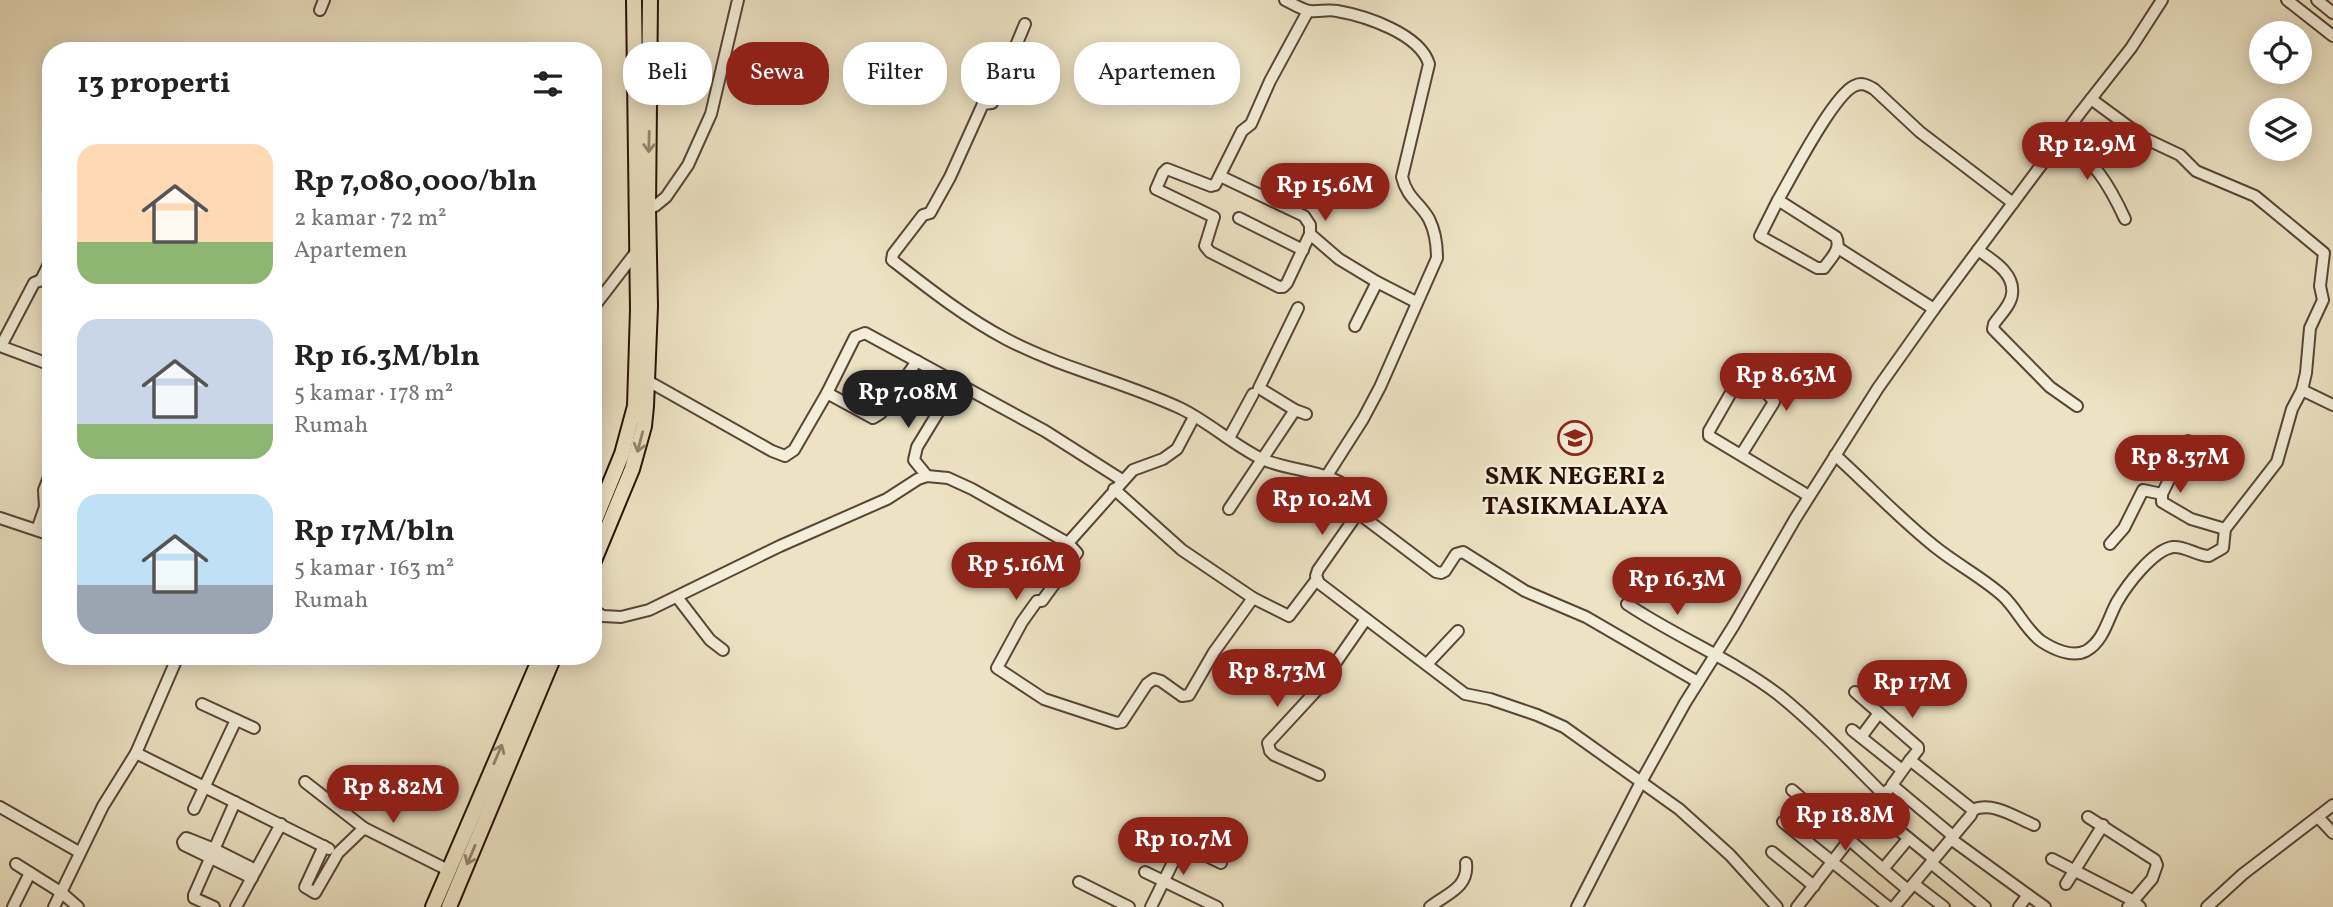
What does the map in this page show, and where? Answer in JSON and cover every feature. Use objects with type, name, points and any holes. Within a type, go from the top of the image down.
[{"type":"main road","points":[[602,517],[635,406],[638,310],[634,0]]},
{"type":"main road","points":[[602,519],[638,452],[644,426],[650,306],[650,0]]},
{"type":"main road","points":[[433,907],[537,665]]},
{"type":"main road","points":[[449,907],[550,665]]},
{"type":"street","points":[[648,208],[666,197],[688,165],[711,114],[738,0]]},
{"type":"street","points":[[1285,0],[1308,10],[1334,10],[1359,16],[1396,31],[1419,46],[1427,58],[1429,69],[1402,177],[1409,195],[1429,218],[1437,258],[1374,398],[1326,477]]},
{"type":"street","points":[[1577,907],[1641,782],[1698,682],[1809,496],[1878,388],[1934,309],[2131,48],[2162,0]]},
{"type":"street","points":[[2287,0],[2333,36]]},
{"type":"street","points":[[2317,0],[2333,12]]},
{"type":"street","points":[[1220,176],[1304,216],[1310,225],[1310,234],[1283,287],[1272,285],[1205,248],[1214,220],[1212,215],[1156,189],[1166,169],[1213,186],[1242,131],[1251,124],[1270,81],[1308,10]]},
{"type":"street","points":[[648,381],[781,456],[790,454],[827,393],[855,337],[862,333],[1045,431],[1118,485],[1182,550],[1253,598],[1289,616],[1317,579],[1322,562],[1358,513],[1359,498],[1348,485],[1262,458],[1180,409],[1006,339],[892,260],[893,254],[923,215],[930,214],[983,104],[992,104],[1025,24]]},
{"type":"street","points":[[1778,200],[1836,237],[1838,248],[1824,268],[1820,269],[1762,238],[1760,232],[1778,200],[1826,117],[1848,90],[1866,84],[1920,132],[2013,203]]},
{"type":"street","points":[[1835,455],[1914,529],[2006,598],[2026,627],[2041,640],[2068,653],[2078,654],[2095,644],[2119,599],[2141,570],[2157,555],[2175,547],[2203,556],[2215,554],[2223,548],[2225,529],[2277,462],[2292,409],[2302,390],[2306,373],[2309,328],[2323,300],[2320,286],[2325,256],[2255,196],[2196,170],[2180,155],[2144,138],[2091,99]]},
{"type":"street","points":[[2063,136],[2104,177],[2125,219]]},
{"type":"street","points":[[1239,218],[1303,250]]},
{"type":"street","points":[[1310,234],[1339,259],[1416,302]]},
{"type":"street","points":[[1838,248],[1934,309]]},
{"type":"street","points":[[1978,250],[2004,270],[2011,286],[2012,295],[1993,329],[2050,387],[2077,406]]},
{"type":"street","points":[[602,296],[636,253]]},
{"type":"street","points":[[1355,326],[1377,282]]},
{"type":"street","points":[[42,283],[33,286],[1,346],[42,362]]},
{"type":"street","points":[[1229,509],[1262,458],[1300,412],[1261,390],[1259,386],[1298,308]]},
{"type":"street","points":[[827,393],[873,418],[881,412],[917,361]]},
{"type":"street","points":[[1741,455],[1774,402],[1770,395],[1742,380],[1736,384],[1709,436],[1809,496]]},
{"type":"street","points":[[927,476],[914,460],[917,447],[956,383]]},
{"type":"street","points":[[2302,390],[2333,405]]},
{"type":"street","points":[[1228,438],[1253,394]]},
{"type":"street","points":[[1068,542],[1133,470],[1171,455],[1194,417]]},
{"type":"street","points":[[2188,441],[2161,500],[2192,519],[2225,529]]},
{"type":"street","points":[[602,615],[621,617],[649,610],[780,546],[887,499],[927,476],[948,478],[972,489],[1068,542],[1077,553],[1042,601],[1037,601],[1021,622],[997,668],[1044,699],[1111,722],[1122,722],[1147,684],[1154,679],[1182,696],[1188,696],[1214,652],[1253,598]]},
{"type":"street","points":[[2110,544],[2124,528],[2143,490],[2162,494]]},
{"type":"street","points":[[1358,513],[1436,572],[1445,571],[1456,554],[1463,552],[1525,591],[1586,617],[1698,682]]},
{"type":"street","points":[[37,530],[42,516]]},
{"type":"street","points":[[0,517],[42,532]]},
{"type":"street","points":[[1317,579],[1327,590],[1465,694],[1490,699],[1564,727],[1679,809],[1730,855],[1777,907]]},
{"type":"street","points":[[677,597],[710,640],[723,650]]},
{"type":"street","points":[[1627,604],[1670,631],[1716,653],[1779,695],[1884,795]]},
{"type":"street","points":[[1319,775],[1274,755],[1268,743],[1316,691],[1366,619]]},
{"type":"street","points":[[1427,664],[1458,631]]},
{"type":"street","points":[[54,907],[103,806],[136,753],[174,665]]},
{"type":"street","points":[[1797,907],[1874,810],[1918,747],[1854,692]]},
{"type":"street","points":[[202,704],[254,728]]},
{"type":"street","points":[[1880,713],[1857,734],[1902,770]]},
{"type":"street","points":[[194,809],[236,720]]},
{"type":"street","points":[[136,753],[338,853]]},
{"type":"street","points":[[1910,760],[1973,810]]},
{"type":"street","points":[[305,782],[364,828],[448,870]]},
{"type":"street","points":[[1892,785],[1952,838],[2045,907]]},
{"type":"street","points":[[1793,790],[1883,869],[1944,907]]},
{"type":"street","points":[[214,907],[194,896],[235,802]]},
{"type":"street","points":[[2207,907],[2243,874],[2333,805]]},
{"type":"street","points":[[1894,907],[1973,810],[1980,806],[1989,806],[2034,825]]},
{"type":"street","points":[[0,807],[79,852]]},
{"type":"street","points":[[1874,810],[1985,907]]},
{"type":"street","points":[[2052,859],[2076,870],[2133,905],[2152,879],[2157,865],[2154,860],[2088,817]]},
{"type":"street","points":[[2318,817],[2333,834]]},
{"type":"street","points":[[1783,822],[1888,907]]},
{"type":"street","points":[[236,907],[281,824]]},
{"type":"street","points":[[2066,884],[2103,825]]},
{"type":"street","points":[[324,846],[304,887],[315,893],[338,853],[364,828]]},
{"type":"street","points":[[1154,835],[1182,844],[1221,863]]},
{"type":"street","points":[[1883,869],[1908,839]]},
{"type":"street","points":[[1152,907],[1182,844]]},
{"type":"street","points":[[1772,852],[1814,886]]},
{"type":"street","points":[[212,853],[254,874]]},
{"type":"street","points":[[1430,907],[1458,889],[1465,877],[1466,863]]},
{"type":"street","points":[[16,864],[62,893],[78,907]]},
{"type":"street","points":[[1145,872],[1217,907]]},
{"type":"street","points":[[12,907],[30,873]]},
{"type":"street","points":[[1079,882],[1129,907]]},
{"type":"street","points":[[2019,907],[2028,895]]},
{"type":"place","name":"SMK NEGERI 2 TASIKMALAYA","points":[[1575,438]]}]
